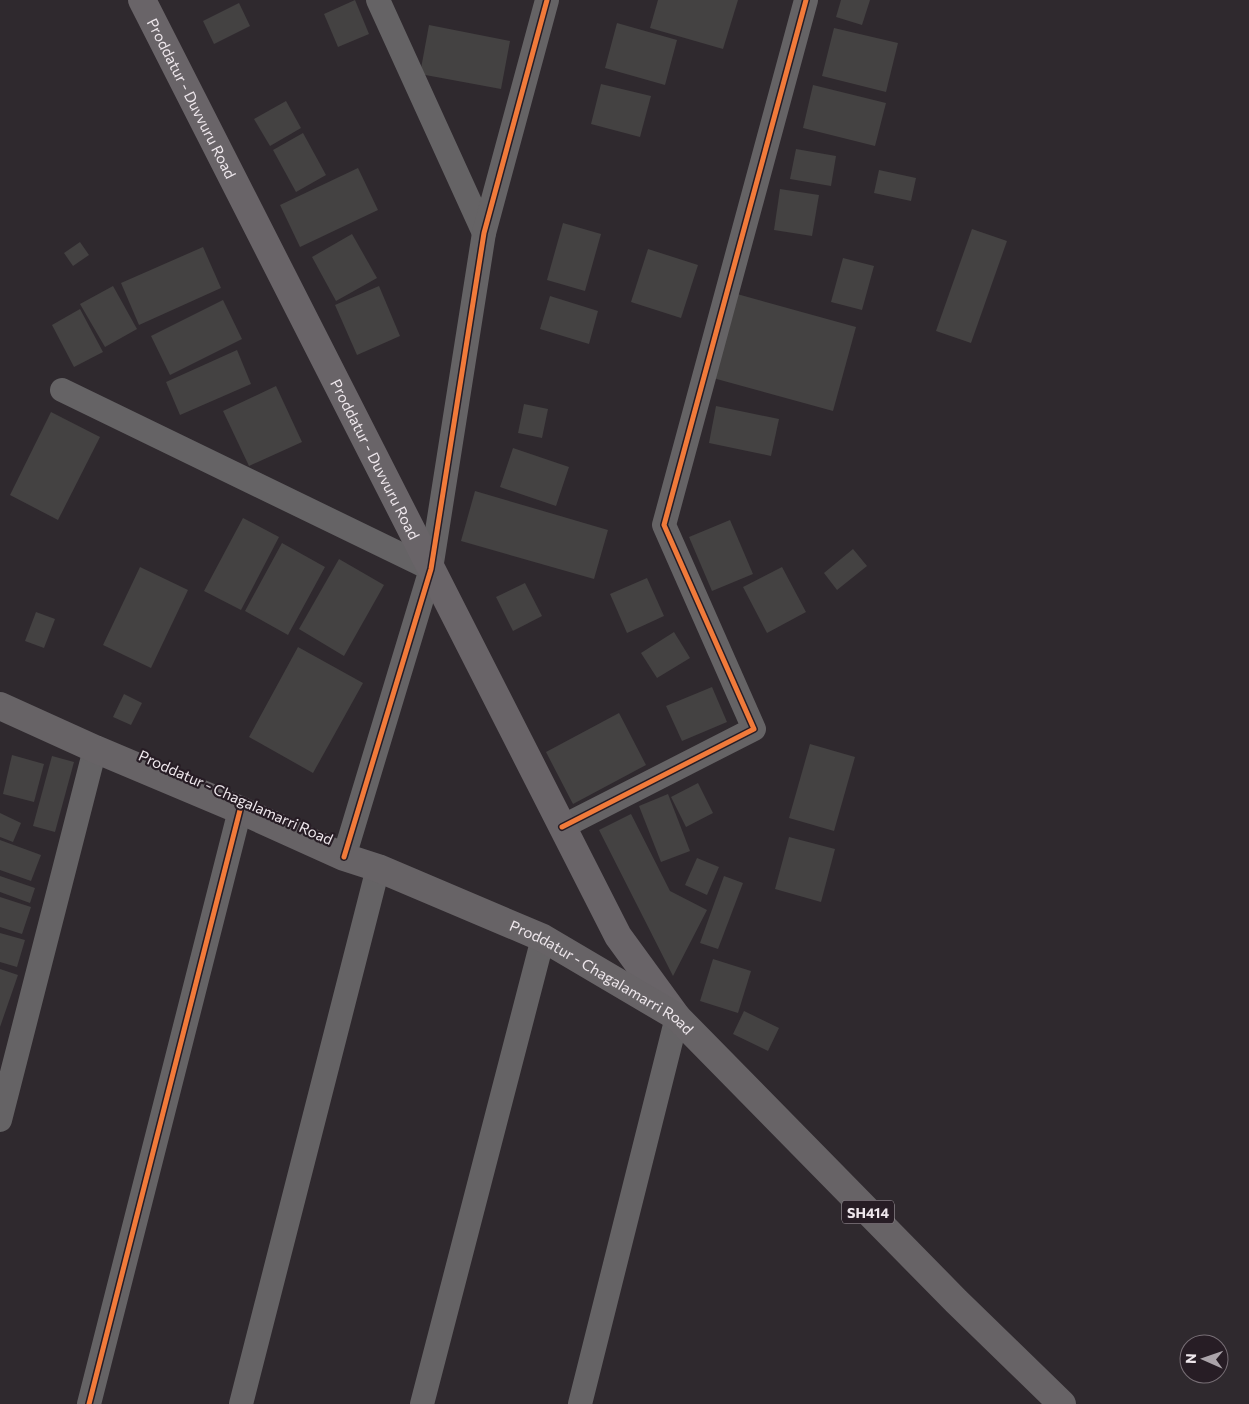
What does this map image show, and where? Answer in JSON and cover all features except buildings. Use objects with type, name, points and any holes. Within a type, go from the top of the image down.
[{"type":"main road","name":"Proddatur - Duvvuru Road","points":[[142,0],[618,936],[677,1016]]},
{"type":"main road","name":"Proddatur - Chagalamarri Road","points":[[0,706],[344,857],[378,868],[543,938],[677,1016],[956,1301],[1062,1404]]},
{"type":"street","points":[[378,0],[484,233]]},
{"type":"street","points":[[344,857],[431,569],[484,233],[547,0]]},
{"type":"street","points":[[562,826],[754,730],[664,525],[806,0]]},
{"type":"street","points":[[62,390],[431,569]]},
{"type":"street","points":[[0,1120],[95,749]]},
{"type":"street","points":[[89,1404],[240,810]]},
{"type":"street","points":[[241,1404],[378,868]]},
{"type":"street","points":[[422,1404],[543,938]]},
{"type":"street","points":[[580,1404],[677,1016]]},
{"type":"cycle path","points":[[344,857],[431,569],[484,233],[547,0]]},
{"type":"cycle path","points":[[562,827],[754,729],[664,525],[806,0]]},
{"type":"cycle path","points":[[89,1404],[240,810]]}]
